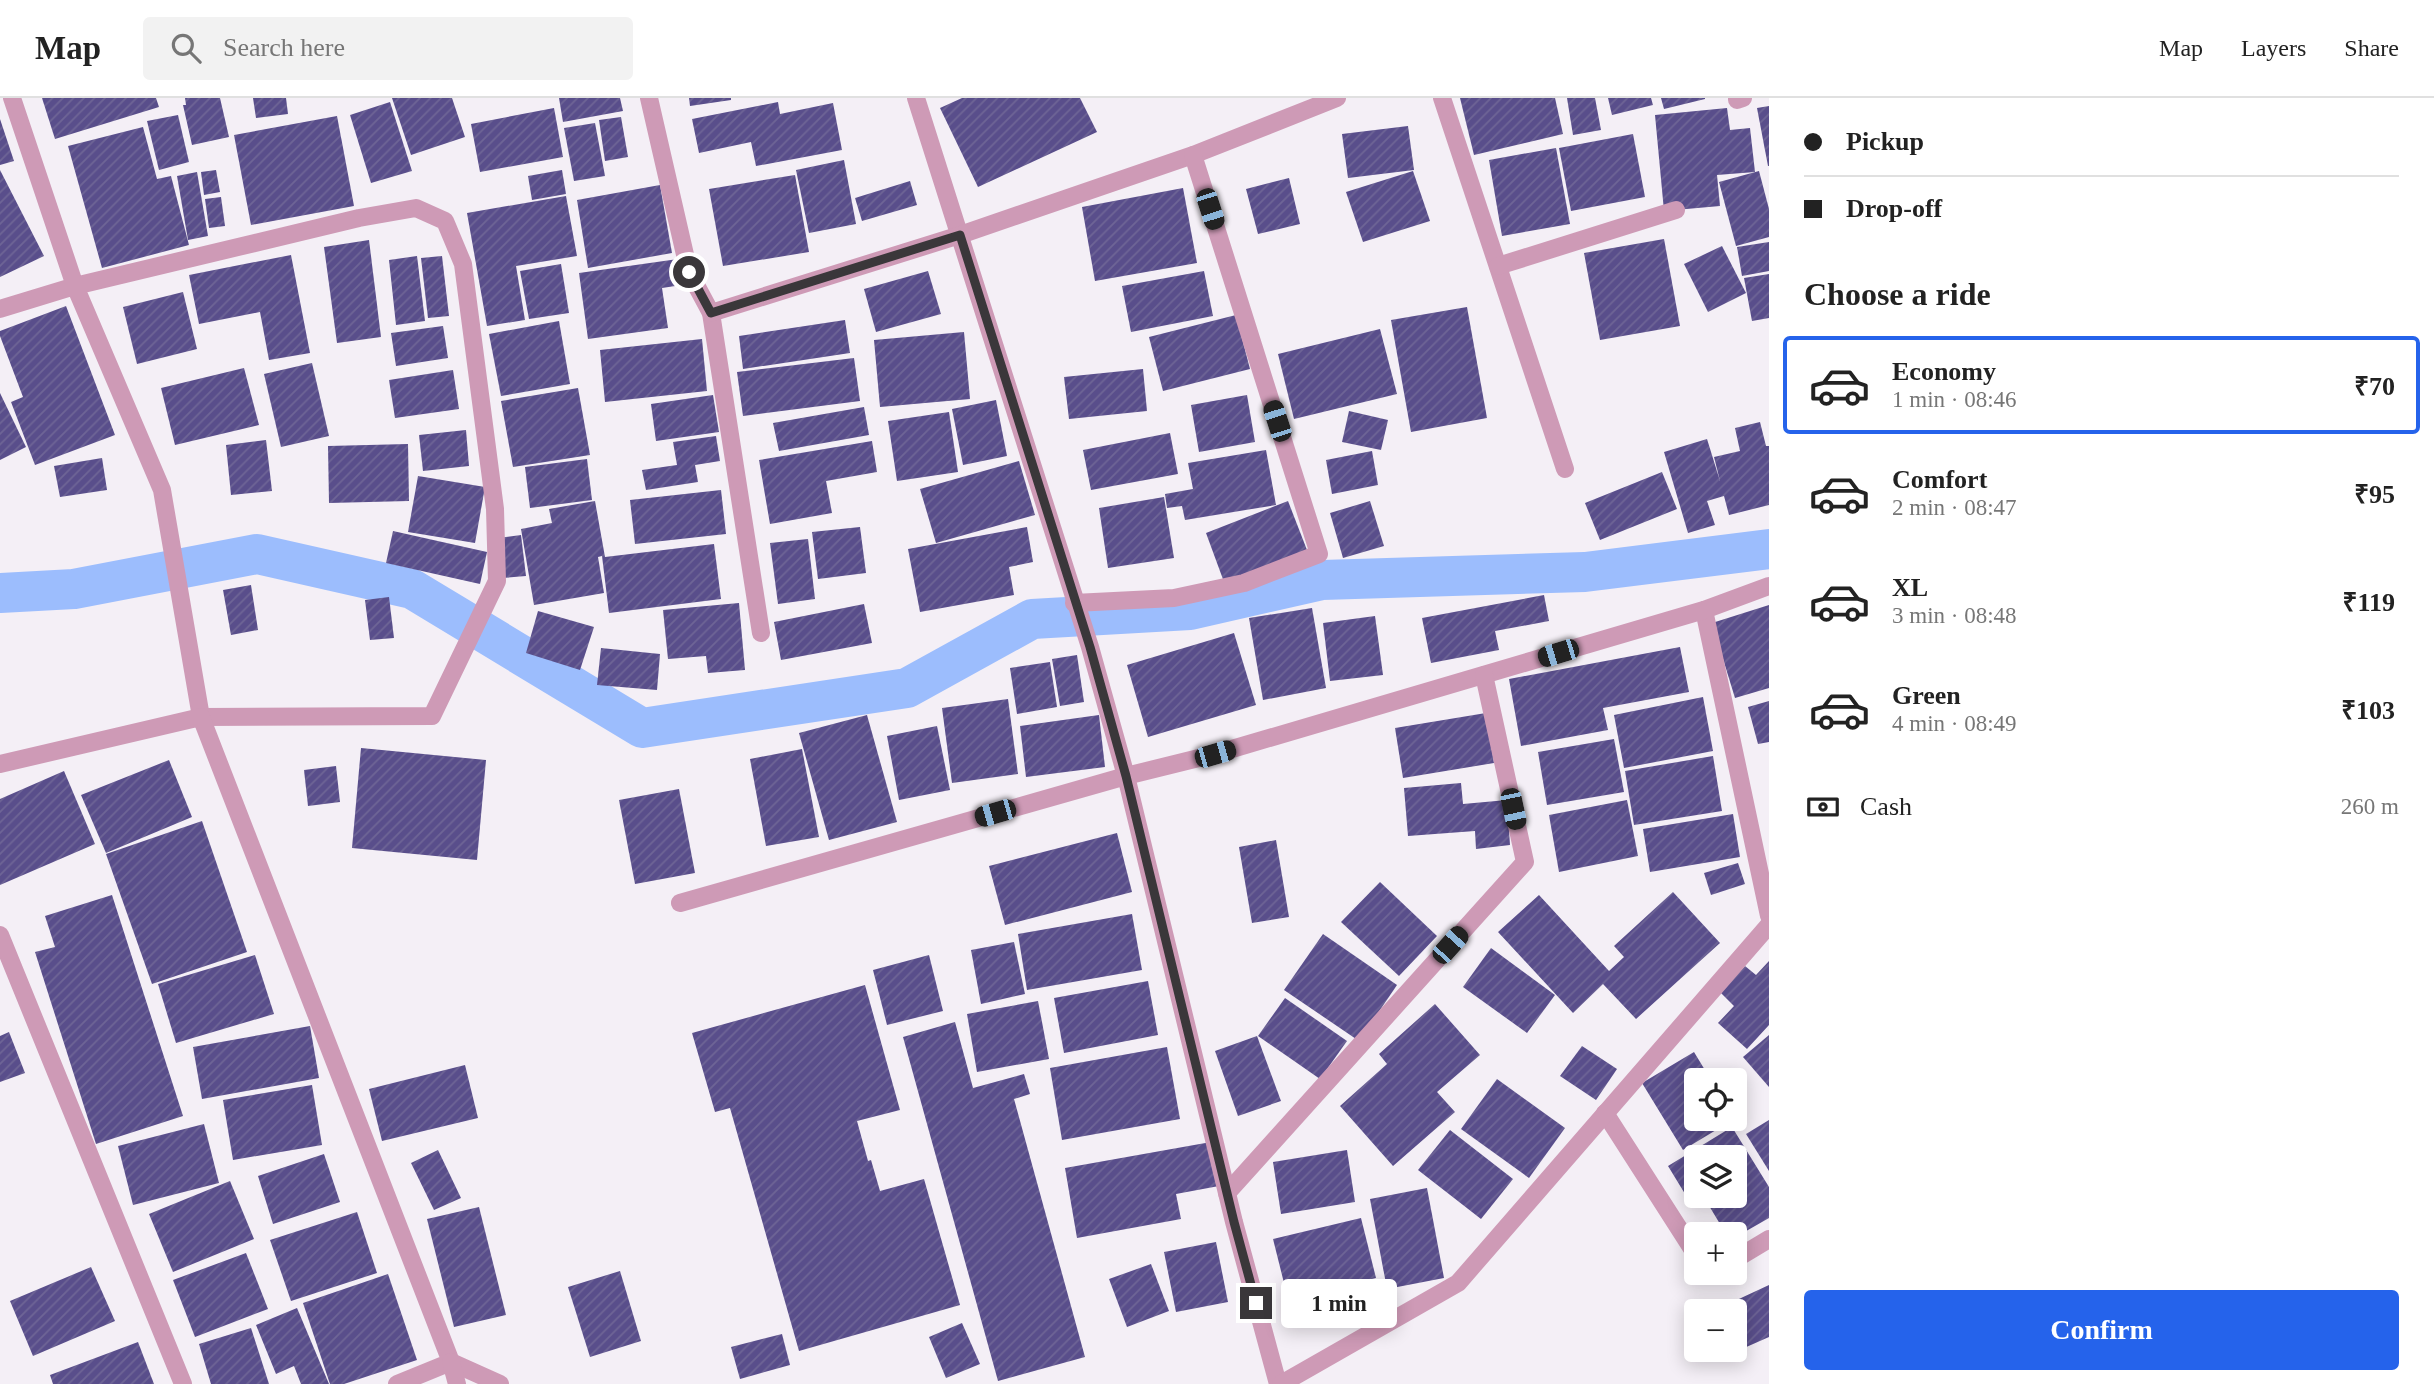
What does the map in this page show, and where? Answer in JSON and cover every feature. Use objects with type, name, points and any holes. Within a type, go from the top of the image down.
[{"type":"street","points":[[12,98],[75,286],[162,490],[201,717],[451,1362],[457,1384]]},
{"type":"street","points":[[649,98],[689,272],[711,313],[761,633]]},
{"type":"street","points":[[916,98],[1074,604],[1090,647],[1126,776],[1227,1193],[1279,1384],[1458,1283],[1769,925]]},
{"type":"street","points":[[711,313],[960,235],[1193,155],[1337,98]]},
{"type":"street","points":[[1442,98],[1565,469]]},
{"type":"street","points":[[1737,98],[1743,98]]},
{"type":"street","points":[[1074,604],[1174,598],[1244,583],[1319,554],[1193,155]]},
{"type":"street","points":[[0,309],[75,286],[359,218],[416,208],[445,221],[463,264],[495,509],[497,581],[432,716],[201,717],[0,764]]},
{"type":"street","points":[[1497,266],[1676,211]]},
{"type":"street","points":[[680,903],[1126,776],[1215,754],[1704,610],[1769,586]]},
{"type":"street","points":[[1704,610],[1769,916]]},
{"type":"street","points":[[1227,1193],[1525,862],[1484,675]]},
{"type":"street","points":[[0,935],[183,1384]]},
{"type":"street","points":[[1605,1113],[1684,1236]]},
{"type":"street","points":[[1747,1252],[1769,1239]]},
{"type":"street","points":[[397,1384],[451,1362],[500,1384]]},
{"type":"building","points":[[42,98],[156,98],[159,107],[55,139]]},
{"type":"building","points":[[185,98],[220,98],[229,137],[192,145],[183,105],[186,105]]},
{"type":"building","points":[[253,98],[286,98],[288,114],[256,118]]},
{"type":"building","points":[[392,98],[452,98],[465,137],[411,155]]},
{"type":"building","points":[[559,98],[620,98],[623,111],[563,122]]},
{"type":"building","points":[[689,98],[731,98],[731,100],[690,106]]},
{"type":"building","points":[[962,98],[1080,98],[1097,132],[978,187],[940,108]]},
{"type":"building","points":[[1460,98],[1555,98],[1563,134],[1474,155]]},
{"type":"building","points":[[1567,98],[1595,98],[1601,130],[1573,135]]},
{"type":"building","points":[[1608,98],[1651,98],[1653,105],[1612,115]]},
{"type":"building","points":[[1661,98],[1705,98],[1705,99],[1664,109]]},
{"type":"building","points":[[390,102],[412,171],[371,183],[350,115]]},
{"type":"building","points":[[778,102],[780,114],[833,103],[842,150],[756,166],[751,142],[699,153],[692,119]]},
{"type":"building","points":[[1769,106],[1769,166],[1768,166],[1757,108]]},
{"type":"building","points":[[554,108],[563,157],[480,172],[471,124]]},
{"type":"building","points":[[1727,108],[1730,130],[1750,128],[1755,172],[1717,175],[1720,206],[1664,211],[1655,115]]},
{"type":"building","points":[[178,115],[189,162],[159,170],[147,121]]},
{"type":"building","points":[[337,116],[354,206],[251,225],[234,135]]},
{"type":"building","points":[[621,117],[628,157],[605,161],[599,120]]},
{"type":"building","points":[[0,119],[14,161],[0,165]]},
{"type":"building","points":[[595,123],[605,176],[574,181],[564,128]]},
{"type":"building","points":[[1408,126],[1414,170],[1348,178],[1342,134]]},
{"type":"building","points":[[143,127],[157,179],[171,176],[189,245],[102,268],[68,146]]},
{"type":"building","points":[[1633,134],[1645,197],[1571,211],[1559,148]]},
{"type":"building","points":[[1556,148],[1570,224],[1502,236],[1489,160]]},
{"type":"building","points":[[844,160],[856,224],[809,233],[796,170]]},
{"type":"building","points":[[0,170],[44,256],[0,277]]},
{"type":"building","points":[[216,170],[220,192],[204,195],[201,172]]},
{"type":"building","points":[[562,170],[566,194],[532,200],[528,176]]},
{"type":"building","points":[[1413,171],[1430,221],[1363,242],[1346,192]]},
{"type":"building","points":[[1759,171],[1769,209],[1769,237],[1736,246],[1719,182]]},
{"type":"building","points":[[197,172],[208,236],[188,240],[177,176]]},
{"type":"building","points":[[795,175],[809,252],[723,266],[709,189]]},
{"type":"building","points":[[1289,178],[1300,224],[1258,234],[1246,189]]},
{"type":"building","points":[[910,181],[917,205],[862,221],[855,198]]},
{"type":"building","points":[[660,185],[672,253],[588,268],[577,200]]},
{"type":"building","points":[[1183,188],[1197,263],[1095,281],[1082,207]]},
{"type":"building","points":[[566,196],[577,256],[516,266],[525,320],[487,326],[467,213]]},
{"type":"building","points":[[221,197],[225,226],[209,228],[205,199]]},
{"type":"building","points":[[1664,239],[1680,326],[1600,340],[1584,253]]},
{"type":"building","points":[[369,240],[381,337],[337,343],[324,247]]},
{"type":"building","points":[[1769,242],[1769,271],[1742,276],[1737,247]]},
{"type":"building","points":[[1722,246],[1746,293],[1708,312],[1684,264]]},
{"type":"building","points":[[291,255],[310,353],[269,360],[260,312],[199,324],[189,275]]},
{"type":"building","points":[[417,256],[425,321],[396,325],[389,260]]},
{"type":"building","points":[[442,256],[449,316],[428,318],[421,258]]},
{"type":"building","points":[[678,259],[682,285],[662,288],[668,328],[588,339],[579,273]]},
{"type":"building","points":[[561,264],[569,313],[529,319],[520,271]]},
{"type":"building","points":[[928,271],[941,314],[876,332],[864,289]]},
{"type":"building","points":[[1204,271],[1213,316],[1131,332],[1122,286]]},
{"type":"building","points":[[1769,274],[1769,318],[1752,321],[1744,278]]},
{"type":"building","points":[[183,292],[197,349],[137,364],[123,307]]},
{"type":"building","points":[[66,306],[115,435],[35,465],[11,402],[23,397],[0,331]]},
{"type":"building","points":[[1467,307],[1487,418],[1411,432],[1391,320]]},
{"type":"building","points":[[1236,315],[1250,369],[1163,391],[1149,337]]},
{"type":"building","points":[[845,320],[850,353],[743,369],[739,336]]},
{"type":"building","points":[[559,321],[570,384],[501,396],[489,334]]},
{"type":"building","points":[[443,326],[448,358],[396,366],[391,333]]},
{"type":"building","points":[[1380,329],[1397,394],[1294,419],[1278,354]]},
{"type":"building","points":[[964,332],[970,399],[880,407],[874,340]]},
{"type":"building","points":[[702,339],[707,391],[605,402],[600,350]]},
{"type":"building","points":[[854,358],[860,401],[743,416],[737,372]]},
{"type":"building","points":[[312,363],[329,436],[281,447],[264,374]]},
{"type":"building","points":[[244,368],[259,425],[175,445],[161,388]]},
{"type":"building","points":[[1143,369],[1147,411],[1069,419],[1064,377]]},
{"type":"building","points":[[453,370],[459,409],[395,418],[389,380]]},
{"type":"building","points":[[578,388],[590,455],[513,467],[501,401]]},
{"type":"building","points":[[0,393],[26,447],[0,460]]},
{"type":"building","points":[[713,395],[719,432],[656,441],[651,404]]},
{"type":"building","points":[[1247,395],[1255,442],[1199,452],[1191,405]]},
{"type":"building","points":[[996,400],[1007,456],[963,465],[952,409]]},
{"type":"building","points":[[864,407],[869,435],[779,451],[773,423]]},
{"type":"building","points":[[1349,411],[1388,420],[1381,450],[1342,442]]},
{"type":"building","points":[[949,412],[958,472],[897,481],[888,421]]},
{"type":"building","points":[[1760,422],[1766,446],[1769,446],[1769,505],[1729,515],[1724,496],[1707,501],[1715,525],[1688,533],[1664,452],[1707,439],[1720,481],[1714,457],[1740,451],[1735,428]]},
{"type":"building","points":[[466,430],[469,466],[423,471],[419,435]]},
{"type":"building","points":[[1170,433],[1178,474],[1091,490],[1083,450]]},
{"type":"building","points":[[716,436],[720,461],[695,465],[698,482],[646,490],[642,470],[677,465],[673,442]]},
{"type":"building","points":[[266,440],[272,491],[231,495],[226,445]]},
{"type":"building","points":[[872,441],[877,472],[826,481],[832,513],[770,524],[759,460]]},
{"type":"building","points":[[408,444],[409,501],[329,503],[328,446]]},
{"type":"building","points":[[1266,450],[1276,505],[1185,520],[1182,506],[1167,508],[1165,494],[1193,489],[1188,463]]},
{"type":"building","points":[[1372,451],[1378,485],[1332,494],[1326,460]]},
{"type":"building","points":[[102,458],[107,490],[60,497],[54,466]]},
{"type":"building","points":[[587,459],[592,500],[530,508],[525,467]]},
{"type":"building","points":[[1019,461],[1035,515],[936,543],[920,489]]},
{"type":"building","points":[[1662,472],[1677,509],[1600,540],[1585,503]]},
{"type":"building","points":[[418,476],[485,487],[475,543],[408,532]]},
{"type":"building","points":[[721,490],[726,534],[635,544],[630,500]]},
{"type":"building","points":[[1164,497],[1174,558],[1108,568],[1099,508]]},
{"type":"building","points":[[595,501],[605,557],[714,544],[721,599],[609,613],[602,556],[598,557],[604,593],[534,605],[521,529],[552,523],[549,509]]},
{"type":"building","points":[[1288,501],[1307,550],[1224,582],[1206,533]]},
{"type":"building","points":[[1370,501],[1384,546],[1343,558],[1330,513]]},
{"type":"building","points":[[860,527],[866,573],[818,579],[812,532]]},
{"type":"building","points":[[1027,527],[1033,562],[1009,567],[1014,595],[920,612],[908,549]]},
{"type":"building","points":[[393,531],[487,552],[480,584],[386,563]]},
{"type":"building","points":[[521,535],[526,576],[503,578],[497,538]]},
{"type":"building","points":[[808,539],[815,599],[778,604],[770,543]]},
{"type":"building","points":[[251,585],[258,630],[231,635],[223,590]]},
{"type":"building","points":[[1544,595],[1549,621],[1495,631],[1499,650],[1431,663],[1422,618]]},
{"type":"building","points":[[389,597],[394,638],[370,640],[365,600]]},
{"type":"building","points":[[739,603],[745,670],[708,673],[706,656],[668,659],[663,610]]},
{"type":"building","points":[[864,604],[872,643],[781,660],[774,622]]},
{"type":"building","points":[[1769,605],[1769,688],[1735,698],[1712,623]]},
{"type":"building","points":[[1312,608],[1326,688],[1263,700],[1249,618]]},
{"type":"building","points":[[538,611],[594,627],[580,670],[526,653]]},
{"type":"building","points":[[1375,616],[1383,675],[1330,681],[1323,623]]},
{"type":"building","points":[[1234,633],[1256,705],[1148,737],[1127,665]]},
{"type":"building","points":[[1680,647],[1689,692],[1603,708],[1608,730],[1521,746],[1509,679]]},
{"type":"building","points":[[601,648],[660,654],[657,690],[597,685]]},
{"type":"building","points":[[1077,655],[1084,702],[1060,706],[1052,659]]},
{"type":"building","points":[[1050,662],[1057,707],[1017,714],[1010,668]]},
{"type":"building","points":[[1703,697],[1713,751],[1624,768],[1614,715]]},
{"type":"building","points":[[1008,699],[1018,774],[952,783],[942,708]]},
{"type":"building","points":[[1769,701],[1769,742],[1758,744],[1748,707]]},
{"type":"building","points":[[1486,713],[1494,763],[1403,778],[1395,728]]},
{"type":"building","points":[[867,715],[897,822],[829,840],[799,733]]},
{"type":"building","points":[[1099,715],[1105,767],[1026,777],[1020,726]]},
{"type":"building","points":[[937,726],[950,790],[899,800],[887,736]]},
{"type":"building","points":[[1614,739],[1624,792],[1547,805],[1538,752]]},
{"type":"building","points":[[361,748],[486,760],[477,860],[352,848]]},
{"type":"building","points":[[802,749],[819,837],[766,846],[750,759]]},
{"type":"building","points":[[1713,756],[1722,811],[1634,825],[1625,771]]},
{"type":"building","points":[[169,760],[192,817],[106,853],[81,795]]},
{"type":"building","points":[[336,766],[340,802],[308,806],[304,770]]},
{"type":"building","points":[[64,771],[95,844],[0,885],[0,799]]},
{"type":"building","points":[[1461,783],[1463,804],[1507,800],[1510,845],[1476,849],[1475,831],[1408,836],[1404,788]]},
{"type":"building","points":[[679,789],[695,873],[635,884],[619,800]]},
{"type":"building","points":[[1627,800],[1638,856],[1559,872],[1549,815]]},
{"type":"building","points":[[1733,814],[1740,857],[1650,872],[1643,829]]},
{"type":"building","points":[[202,821],[247,952],[152,984],[106,854]]},
{"type":"building","points":[[1117,833],[1132,892],[1005,925],[989,866]]},
{"type":"building","points":[[1276,840],[1289,917],[1252,923],[1239,847]]},
{"type":"building","points":[[1738,863],[1745,884],[1711,895],[1704,873]]},
{"type":"building","points":[[1380,882],[1437,936],[1399,976],[1341,922]]},
{"type":"building","points":[[1673,892],[1720,943],[1636,1019],[1603,984],[1573,1013],[1498,932],[1539,895],[1609,971],[1624,957],[1614,946]]},
{"type":"building","points":[[112,895],[183,1116],[96,1144],[35,952],[55,947],[45,916]]},
{"type":"building","points":[[1132,914],[1142,970],[1027,990],[1018,934]]},
{"type":"building","points":[[1323,934],[1397,985],[1359,1041],[1284,990]]},
{"type":"building","points":[[1014,942],[1025,994],[981,1004],[971,950]]},
{"type":"building","points":[[1491,948],[1555,995],[1527,1033],[1463,987]]},
{"type":"building","points":[[255,955],[274,1014],[176,1043],[158,984]]},
{"type":"building","points":[[929,955],[943,1011],[887,1025],[873,970]]},
{"type":"building","points":[[1769,961],[1769,1025],[1747,1049],[1718,1023],[1734,1006],[1720,992],[1745,966],[1756,975]]},
{"type":"building","points":[[1148,981],[1158,1035],[1064,1053],[1054,998]]},
{"type":"building","points":[[865,985],[900,1110],[857,1121],[868,1161],[871,1160],[880,1191],[924,1179],[960,1305],[799,1351],[730,1108],[715,1112],[692,1033]]},
{"type":"building","points":[[1285,998],[1347,1041],[1320,1079],[1258,1036]]},
{"type":"building","points":[[1038,1001],[1049,1059],[977,1072],[967,1014]]},
{"type":"building","points":[[1435,1004],[1480,1055],[1437,1092],[1455,1112],[1393,1166],[1340,1106],[1387,1064],[1379,1054]]},
{"type":"building","points":[[955,1022],[973,1088],[1024,1074],[1030,1094],[1014,1099],[1085,1357],[998,1381],[903,1037]]},
{"type":"building","points":[[310,1026],[319,1078],[202,1099],[193,1047]]},
{"type":"building","points":[[9,1032],[25,1073],[0,1082],[0,1036]]},
{"type":"building","points":[[1769,1035],[1769,1087],[1743,1057]]},
{"type":"building","points":[[1257,1036],[1281,1101],[1238,1116],[1215,1051]]},
{"type":"building","points":[[1582,1046],[1617,1069],[1596,1100],[1560,1076]]},
{"type":"building","points":[[1167,1047],[1180,1119],[1062,1140],[1050,1068]]},
{"type":"building","points":[[1694,1052],[1704,1068],[1684,1068],[1684,1131],[1714,1131],[1691,1145],[1684,1145],[1683,1150],[1642,1083]]},
{"type":"building","points":[[465,1065],[478,1118],[382,1141],[369,1089]]},
{"type":"building","points":[[1497,1079],[1565,1128],[1529,1178],[1461,1129]]},
{"type":"building","points":[[312,1085],[322,1145],[233,1160],[223,1100]]},
{"type":"building","points":[[1769,1120],[1769,1171],[1746,1134]]},
{"type":"building","points":[[204,1124],[219,1183],[133,1205],[118,1146]]},
{"type":"building","points":[[1450,1130],[1513,1179],[1481,1219],[1418,1170]]},
{"type":"building","points":[[1725,1131],[1734,1131],[1743,1145],[1702,1145]]},
{"type":"building","points":[[1211,1142],[1219,1186],[1176,1194],[1181,1219],[1077,1238],[1065,1168]]},
{"type":"building","points":[[438,1150],[461,1198],[434,1210],[411,1163]]},
{"type":"building","points":[[1347,1150],[1355,1202],[1281,1214],[1273,1162]]},
{"type":"building","points":[[1747,1151],[1769,1187],[1769,1218],[1747,1231],[1747,1222],[1719,1222],[1710,1208],[1747,1208]]},
{"type":"building","points":[[324,1154],[340,1202],[273,1224],[258,1176]]},
{"type":"building","points":[[1684,1156],[1684,1192],[1668,1166]]},
{"type":"building","points":[[230,1181],[254,1239],[173,1272],[149,1214]]},
{"type":"building","points":[[1427,1188],[1444,1278],[1387,1289],[1370,1199]]},
{"type":"building","points":[[479,1207],[506,1315],[454,1327],[427,1219]]},
{"type":"building","points":[[357,1212],[377,1273],[291,1301],[270,1240]]},
{"type":"building","points":[[1361,1218],[1376,1278],[1288,1299],[1273,1239]]},
{"type":"building","points":[[1216,1242],[1228,1302],[1176,1312],[1164,1252]]},
{"type":"building","points":[[246,1253],[268,1309],[195,1337],[173,1280]]},
{"type":"building","points":[[1151,1264],[1169,1311],[1127,1327],[1109,1279]]},
{"type":"building","points":[[91,1267],[115,1321],[33,1356],[10,1301]]},
{"type":"building","points":[[620,1271],[641,1341],[590,1357],[568,1287]]},
{"type":"building","points":[[388,1274],[417,1360],[344,1384],[330,1384],[303,1303]]},
{"type":"building","points":[[1769,1285],[1769,1337],[1747,1347],[1747,1299],[1739,1299]]},
{"type":"building","points":[[297,1308],[329,1384],[301,1384],[294,1366],[276,1374],[256,1325]]},
{"type":"building","points":[[962,1323],[980,1364],[946,1378],[929,1337]]},
{"type":"building","points":[[251,1328],[269,1384],[211,1384],[199,1344]]},
{"type":"building","points":[[782,1334],[790,1365],[740,1379],[731,1347]]},
{"type":"building","points":[[138,1342],[154,1384],[53,1384],[50,1375]]},
{"type":"waterway","points":[[0,593],[74,589],[257,554],[412,589],[642,728],[907,688],[1032,619],[1190,610],[1322,580],[1585,572],[1769,549]]},
{"type":"route","points":[[689,272],[711,313],[960,235],[1090,647],[1126,776],[1256,1303]]}]
